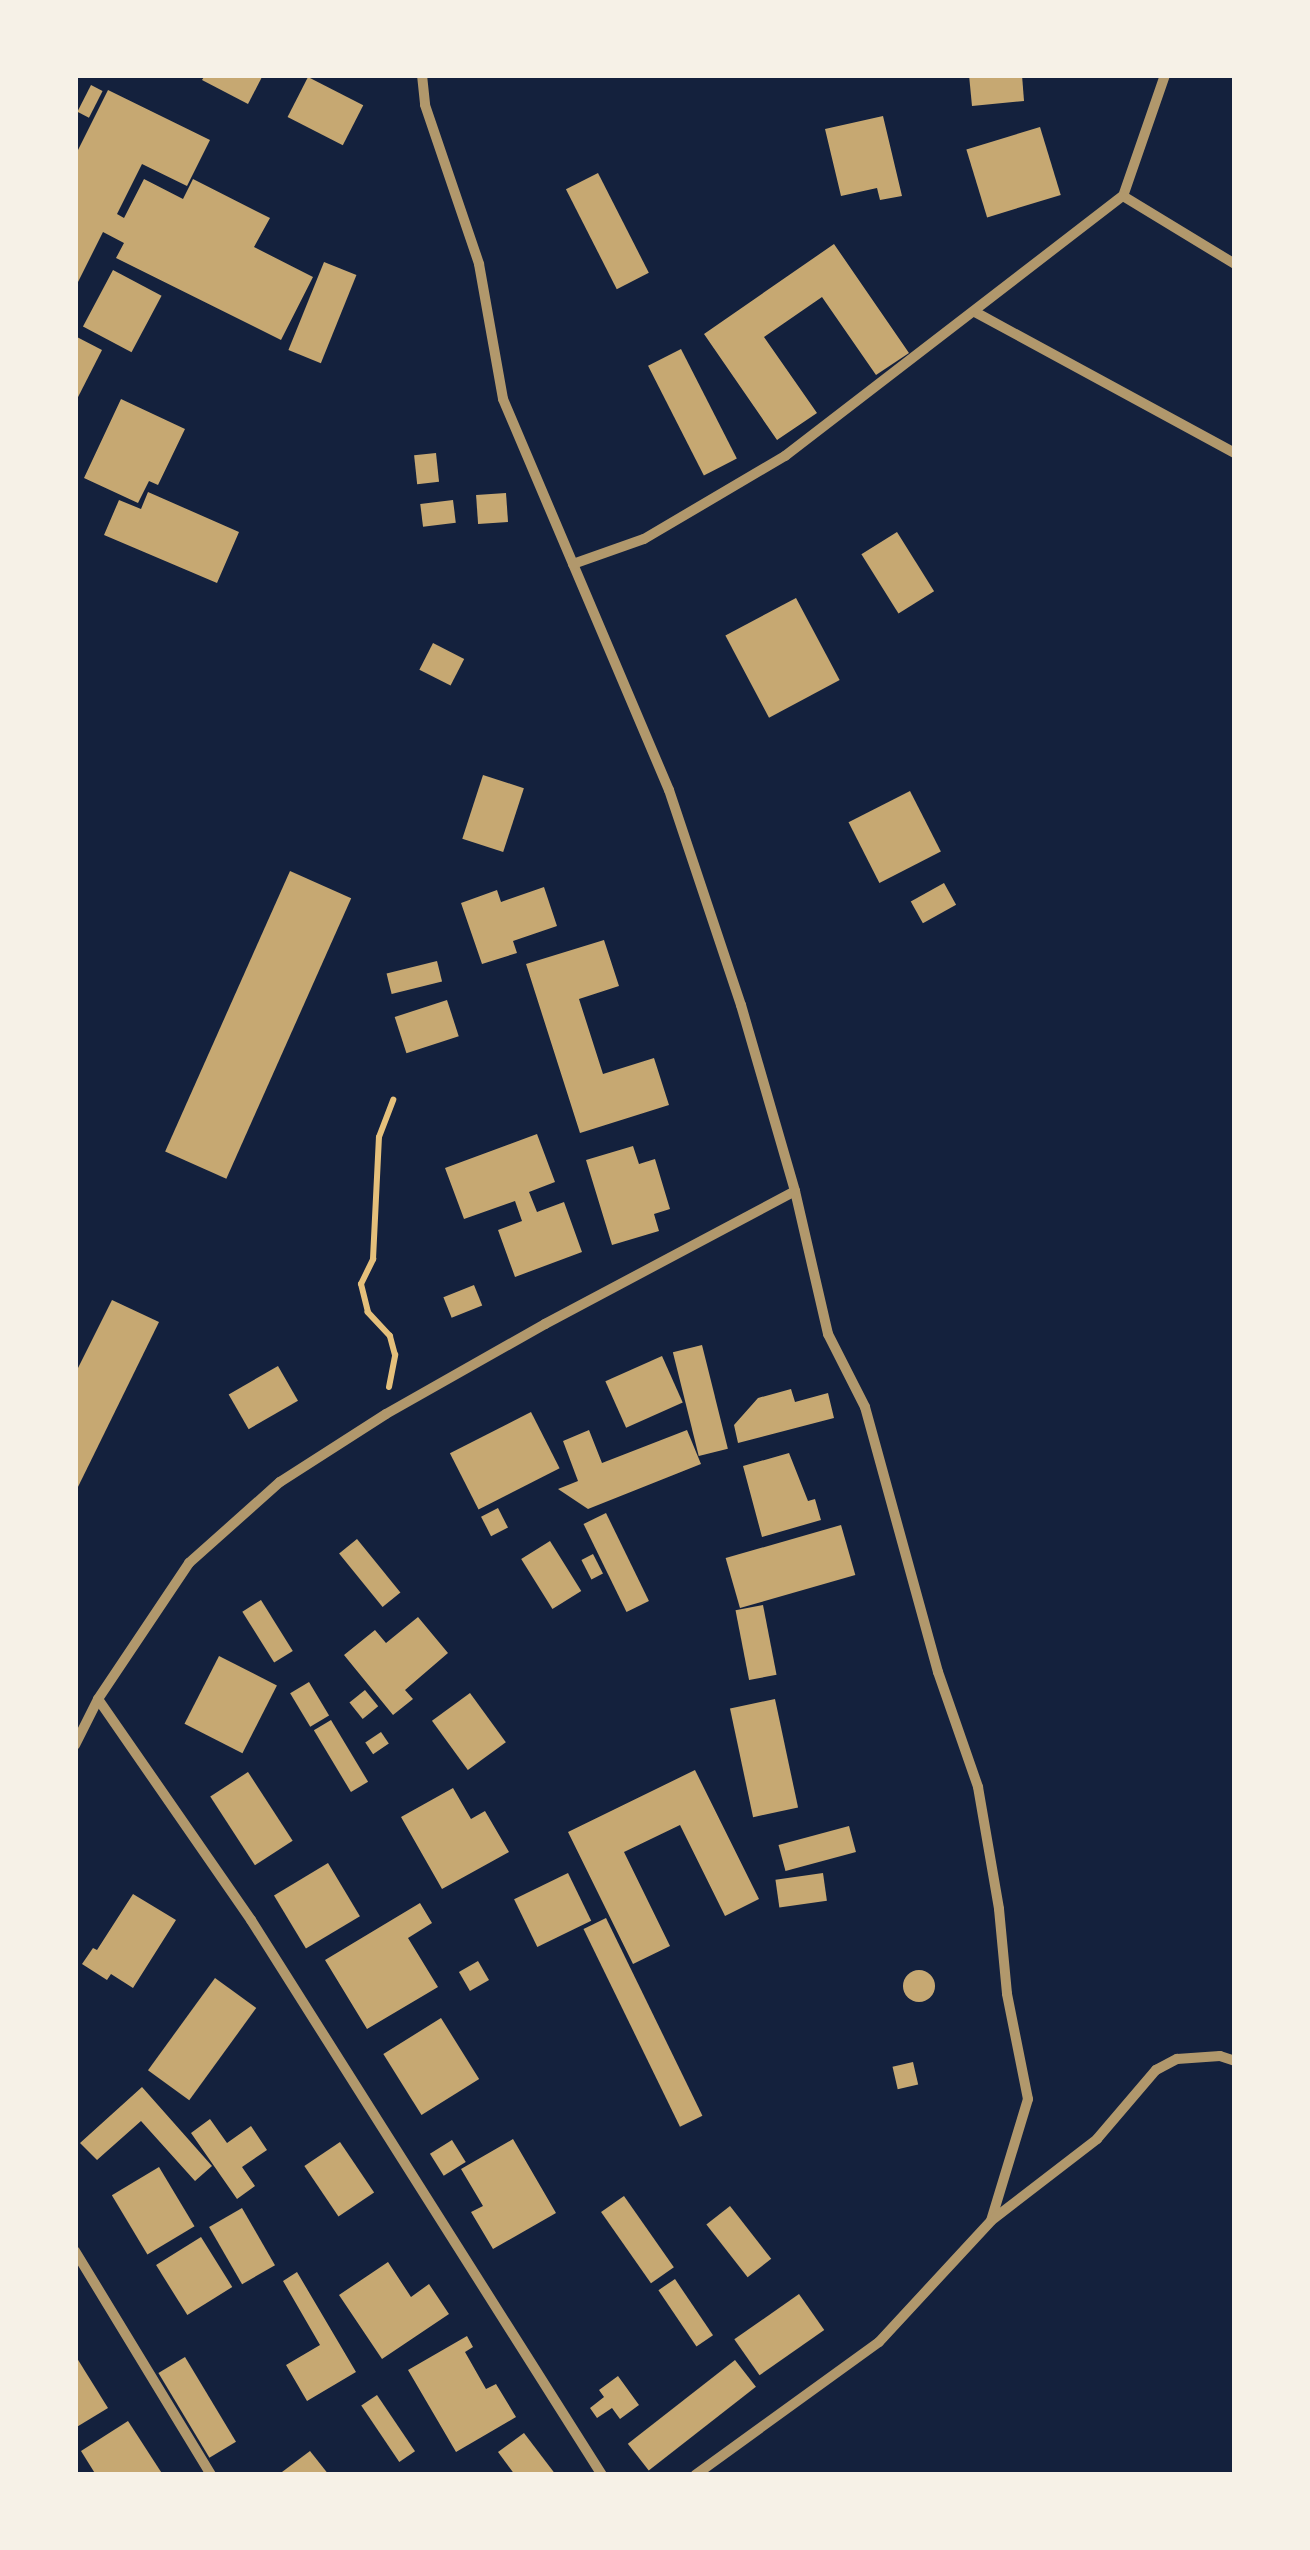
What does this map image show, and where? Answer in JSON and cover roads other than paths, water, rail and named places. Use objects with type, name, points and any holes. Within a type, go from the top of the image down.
[{"type":"street","points":[[422,75],[425,105],[479,264],[503,400],[669,790],[742,1005],[795,1191],[828,1334],[865,1407],[938,1672],[978,1787],[1000,1909],[1007,1994],[1028,2099],[992,2221]]},
{"type":"street","points":[[573,564],[644,540],[785,456],[1123,196],[1164,75]]},
{"type":"street","points":[[1123,196],[1235,264]]},
{"type":"street","points":[[976,312],[1235,453]]},
{"type":"street","points":[[75,1745],[98,1699],[189,1563],[280,1482],[386,1414],[795,1191]]},
{"type":"street","points":[[98,1699],[262,1936],[602,2475]]},
{"type":"street","points":[[695,2475],[879,2342],[992,2221],[1097,2139],[1156,2070],[1177,2059],[1220,2056],[1235,2060]]},
{"type":"street","points":[[75,2251],[211,2475]]}]
